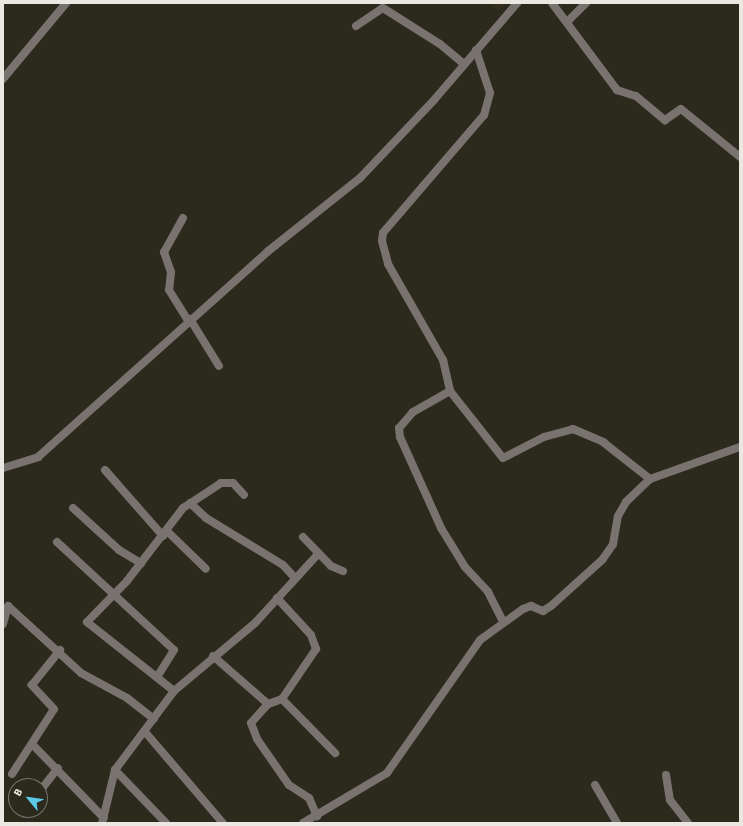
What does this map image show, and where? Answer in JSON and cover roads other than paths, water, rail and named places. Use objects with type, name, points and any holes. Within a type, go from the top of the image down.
[{"type":"street","points":[[3,79],[66,3]]},
{"type":"street","points":[[3,468],[38,457],[189,320],[360,178],[464,64],[516,3]]},
{"type":"street","points":[[552,3],[618,90],[636,96],[665,120],[681,109],[740,157]]},
{"type":"street","points":[[567,22],[586,3]]},
{"type":"street","points":[[356,26],[383,8],[464,64]]},
{"type":"street","points":[[476,50],[490,93],[484,115],[382,236],[394,277],[448,370],[450,391],[503,458],[544,437],[573,428],[603,442],[650,479]]},
{"type":"street","points":[[183,218],[164,252],[171,272],[169,290],[219,366]]},
{"type":"street","points":[[450,391],[413,412],[399,428],[400,437],[441,528],[465,567],[488,592],[502,621]]},
{"type":"street","points":[[303,823],[387,773],[466,656],[502,621],[531,606],[543,611],[551,606],[602,560],[613,544],[618,516],[626,502],[650,479],[740,447]]},
{"type":"street","points":[[105,470],[165,534],[206,569]]},
{"type":"street","points":[[174,691],[87,622],[141,563],[190,503],[221,483],[233,483],[244,495]]},
{"type":"street","points":[[190,503],[206,518],[283,565],[296,578]]},
{"type":"street","points":[[73,508],[119,550],[141,563]]},
{"type":"street","points":[[303,537],[331,566],[343,571]]},
{"type":"street","points":[[57,542],[174,650],[157,677]]},
{"type":"street","points":[[103,820],[115,770],[146,733],[174,691],[213,656],[242,635],[318,554]]},
{"type":"street","points":[[277,598],[316,644],[282,699],[268,704],[251,723],[252,730],[289,785],[313,803],[317,816]]},
{"type":"street","points":[[3,624],[8,606],[60,650],[81,673],[127,698],[154,719]]},
{"type":"street","points":[[12,774],[54,709],[32,685],[60,650]]},
{"type":"street","points":[[213,656],[268,704]]},
{"type":"street","points":[[282,699],[335,753]]},
{"type":"street","points":[[146,733],[223,823]]},
{"type":"street","points":[[32,744],[58,768],[103,820]]},
{"type":"street","points":[[48,781],[58,768]]},
{"type":"street","points":[[115,770],[166,823]]},
{"type":"street","points":[[666,775],[670,800],[688,823]]},
{"type":"street","points":[[595,785],[617,823]]}]
